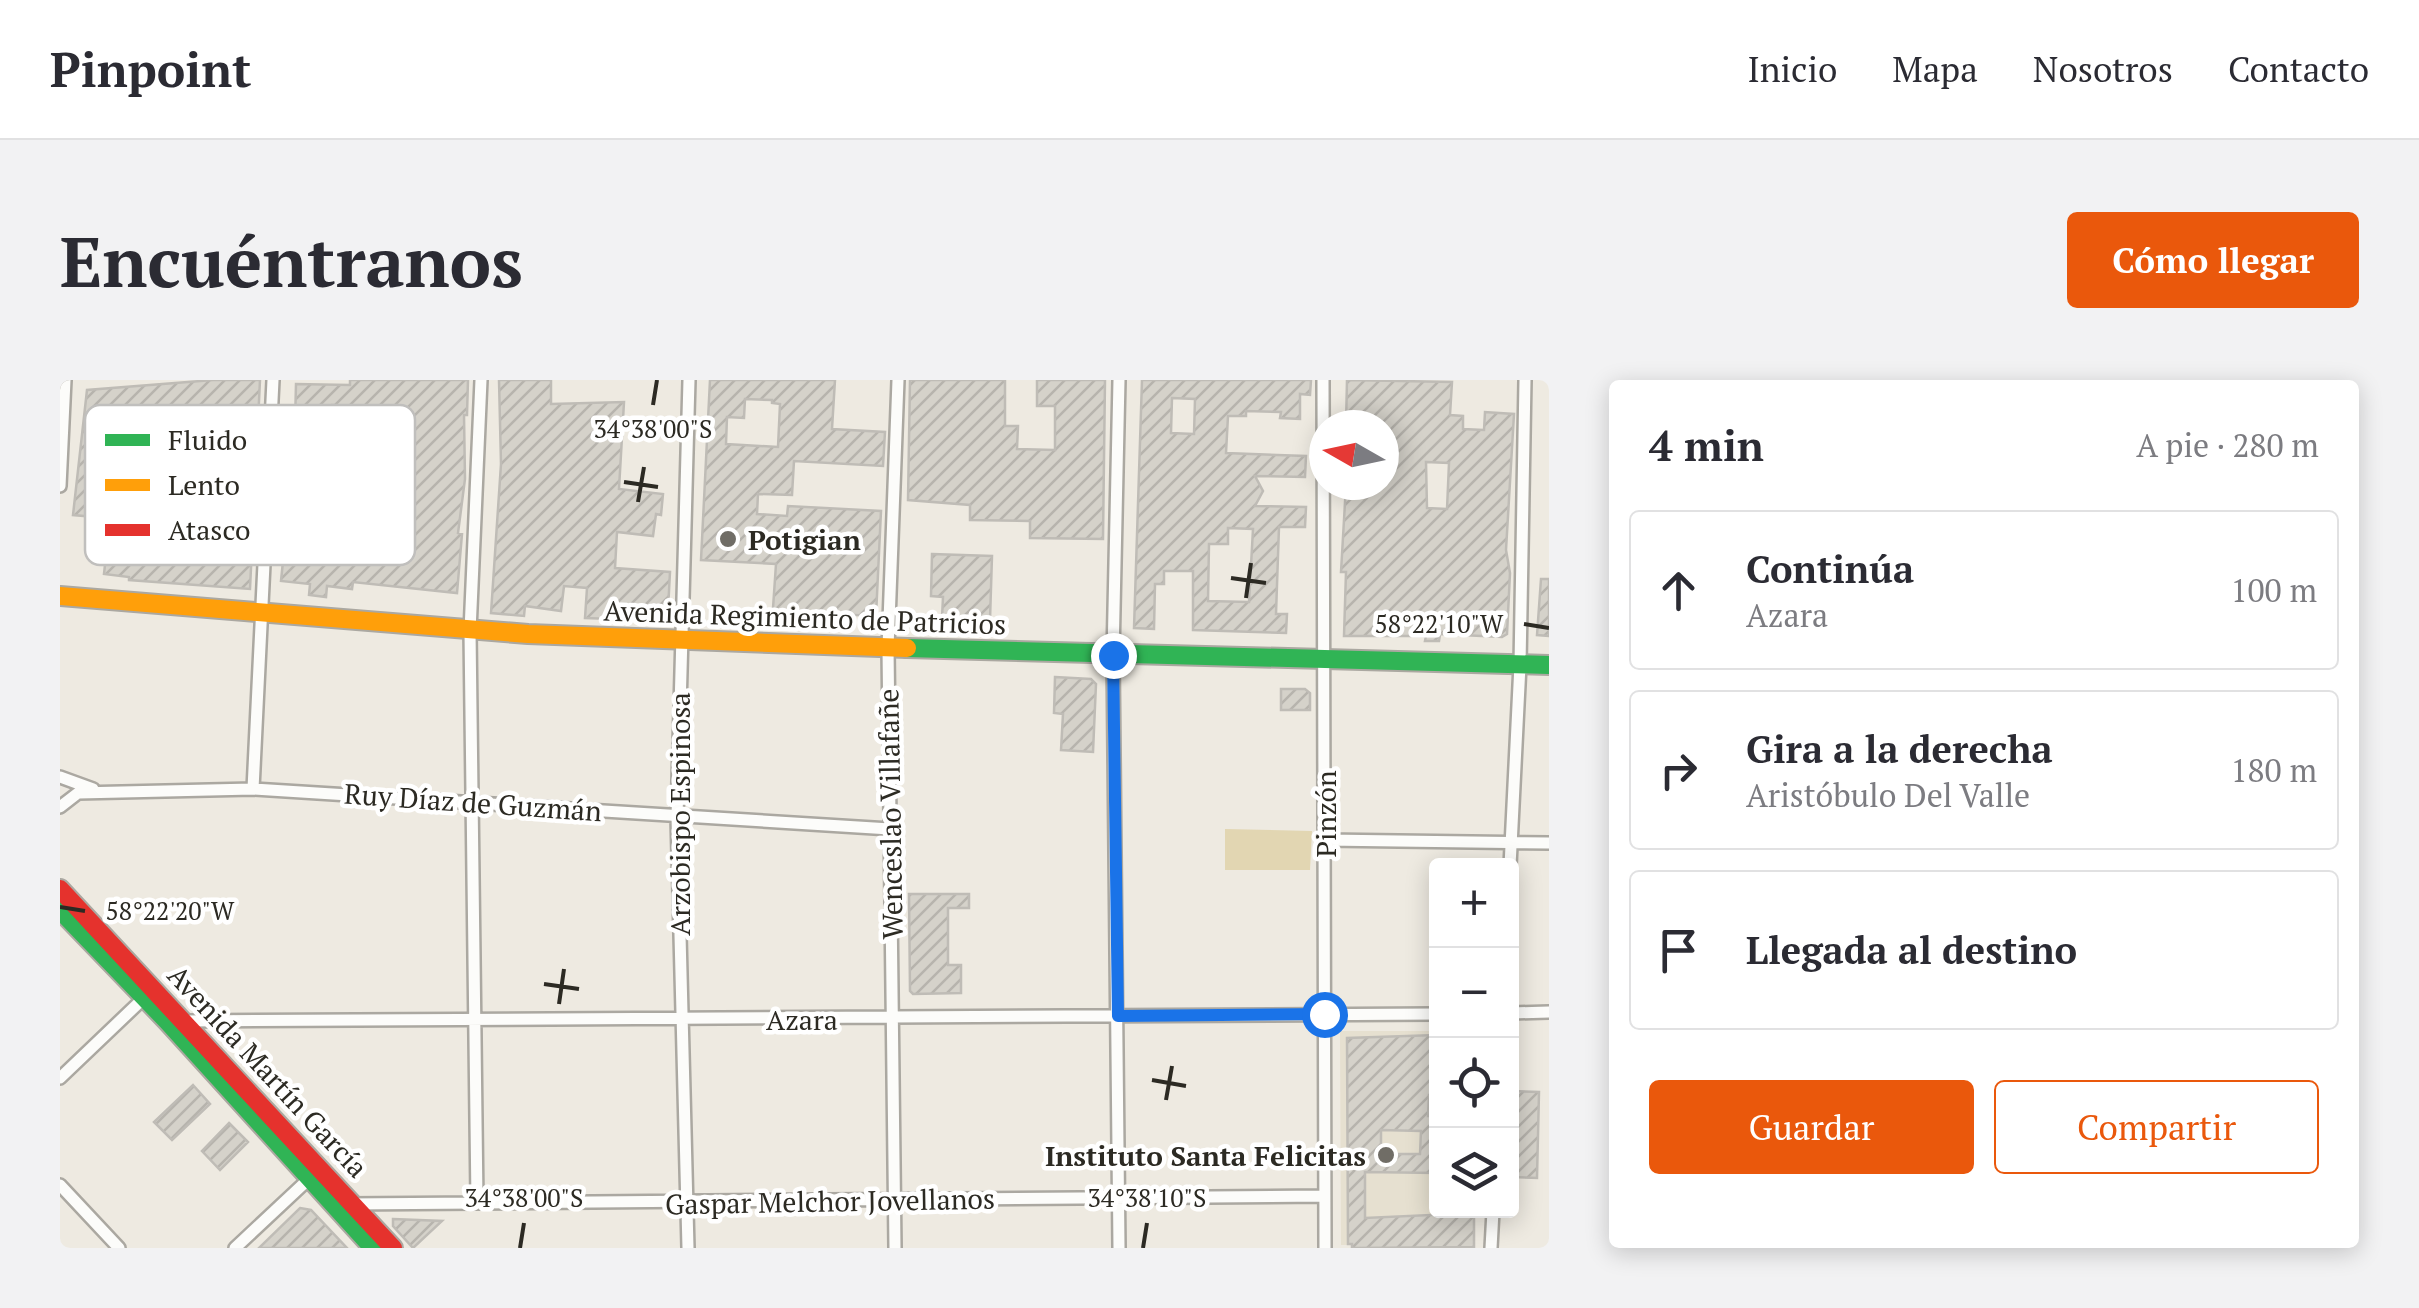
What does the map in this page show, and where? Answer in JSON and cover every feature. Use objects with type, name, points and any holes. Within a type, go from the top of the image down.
[{"type":"main road","name":"Avenida Regimiento de Patricios","points":[[60,596],[470,631],[888,648],[1549,665]]},
{"type":"main road","name":"Avenida Martín García","points":[[60,889],[149,993]]},
{"type":"main road","name":"Avenida Martín García","points":[[60,910],[149,993],[344,1205],[393,1248]]},
{"type":"main road","name":"Avenida Martín García","points":[[344,1205],[373,1248]]},
{"type":"street","points":[[60,486],[62,380]]},
{"type":"street","points":[[272,405],[273,380]]},
{"type":"street","points":[[477,1202],[470,631],[481,380]]},
{"type":"street","name":"Arzobispo Espinosa","points":[[688,1248],[677,817],[689,380]]},
{"type":"street","name":"Wenceslao Villafañe","points":[[894,1248],[888,648],[898,380]]},
{"type":"street","points":[[1119,380],[1113,655],[1119,1248]]},
{"type":"street","name":"Pinzón","points":[[1323,380],[1325,1248]]},
{"type":"street","points":[[1510,858],[1520,665],[1525,380]]},
{"type":"street","points":[[254,788],[264,565]]},
{"type":"street","points":[[60,777],[101,792]]},
{"type":"street","name":"Ruy Díaz de Guzmán","points":[[60,807],[78,793],[254,788],[890,829]]},
{"type":"street","points":[[1326,840],[1549,843]]},
{"type":"street","points":[[60,1078],[149,993]]},
{"type":"street","points":[[1519,1013],[1549,1012]]},
{"type":"street","name":"Azara","points":[[176,1021],[1429,1014]]},
{"type":"street","points":[[235,1248],[315,1174]]},
{"type":"street","points":[[60,1185],[119,1248]]},
{"type":"street","name":"Gaspar Melchor Jovellanos","points":[[344,1205],[1324,1196]]},
{"type":"street","points":[[1491,1248],[1493,1218]]},
{"type":"shaded area","points":[[1225,829],[1312,831],[1310,870],[1225,870]]},
{"type":"shaded area","name":"Instituto Santa Felicitas","points":[[1340,1031],[1429,1031],[1432,1245],[1341,1245]]},
{"type":"building","points":[[260,380],[259,405],[85,405],[87,390]]},
{"type":"building","points":[[468,380],[457,593],[353,582],[352,589],[327,586],[326,597],[309,595],[310,584],[281,581],[283,565],[415,565],[415,405],[295,405],[296,384]]},
{"type":"building","points":[[499,380],[551,380],[551,404],[624,402],[619,489],[663,494],[653,536],[617,532],[615,568],[670,572],[668,610],[612,607],[612,619],[585,618],[587,588],[564,586],[561,611],[525,606],[524,616],[491,613],[501,464]]},
{"type":"building","points":[[710,380],[835,380],[832,429],[885,432],[883,466],[794,461],[792,495],[758,494],[757,514],[787,516],[788,506],[881,511],[876,616],[790,612],[790,623],[772,623],[776,564],[701,560]],"holes":[[[745,399],[780,404],[778,447],[726,444],[727,417],[744,418]]]},
{"type":"building","points":[[910,380],[1005,380],[1005,426],[1018,426],[1017,449],[1055,450],[1055,406],[1037,406],[1037,380],[1105,380],[1103,539],[1030,538],[1030,521],[970,520],[970,505],[908,500]]},
{"type":"building","points":[[1142,380],[1311,380],[1310,395],[1300,394],[1300,419],[1280,418],[1281,412],[1246,411],[1246,416],[1228,416],[1226,453],[1306,456],[1305,477],[1255,476],[1263,491],[1255,506],[1306,507],[1305,527],[1279,527],[1276,614],[1287,614],[1286,633],[1193,630],[1193,571],[1164,571],[1164,584],[1155,584],[1154,629],[1134,628]],"holes":[[[1172,398],[1195,399],[1194,434],[1171,433]],[[1228,528],[1253,529],[1249,602],[1208,601],[1209,544],[1228,544]]]},
{"type":"building","points":[[1347,380],[1452,382],[1450,415],[1463,416],[1463,429],[1484,430],[1485,412],[1514,414],[1506,550],[1510,573],[1507,634],[1440,634],[1439,641],[1425,641],[1426,636],[1344,636],[1346,572],[1341,572],[1345,500],[1399,500],[1399,410],[1346,410]],"holes":[[[1426,462],[1449,463],[1447,509],[1427,508]]]},
{"type":"building","points":[[85,408],[85,516],[73,515]]},
{"type":"building","points":[[932,554],[992,556],[990,620],[942,618],[943,597],[931,596]]},
{"type":"building","points":[[105,565],[251,565],[250,589],[129,580],[104,574]]},
{"type":"building","points":[[1541,579],[1549,579],[1549,636],[1537,635]]},
{"type":"building","points":[[1055,677],[1091,679],[1096,684],[1093,752],[1061,750],[1063,714],[1054,713]]},
{"type":"building","points":[[1281,689],[1305,689],[1310,693],[1310,710],[1281,710]]},
{"type":"building","points":[[909,894],[969,894],[969,908],[948,908],[948,965],[961,965],[961,993],[910,991]]},
{"type":"building","name":"Instituto Santa Felicitas","points":[[1429,1035],[1429,1173],[1365,1172],[1365,1218],[1474,1218],[1474,1247],[1352,1248],[1348,1244],[1347,1038]],"holes":[[[1381,1130],[1421,1131],[1420,1154],[1381,1154]]]},
{"type":"building","points":[[193,1085],[210,1104],[172,1140],[154,1122]]},
{"type":"building","points":[[1519,1091],[1539,1092],[1537,1178],[1519,1177]]},
{"type":"building","points":[[229,1123],[248,1142],[220,1170],[202,1151]]},
{"type":"building","points":[[300,1208],[311,1210],[347,1248],[259,1248]]},
{"type":"building","points":[[393,1219],[442,1221],[413,1248],[393,1226]]},
{"type":"traffic: fast","points":[[907,648],[1549,665]]},
{"type":"traffic: fast","points":[[60,910],[167,1021],[373,1248]]},
{"type":"traffic: slow","points":[[60,596],[528,634],[907,648]]},
{"type":"traffic: jam","points":[[60,889],[393,1248]]},
{"type":"place","name":"Potigian","points":[[728,539]]},
{"type":"place","name":"Instituto Santa Felicitas","points":[[1386,1155]]},
{"type":"route","points":[[1113,655],[1118,1016],[1324,1014]]}]
